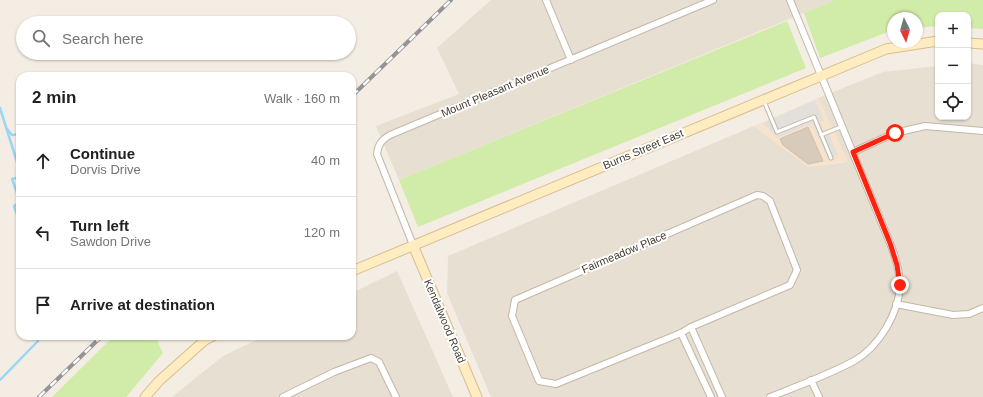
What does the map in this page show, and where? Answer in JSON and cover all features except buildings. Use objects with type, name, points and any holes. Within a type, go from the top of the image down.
[{"type":"street","points":[[546,0],[571,60]]},
{"type":"street","name":"Mount Pleasant Avenue","points":[[413,245],[378,159],[377,150],[380,143],[390,135],[713,0]]},
{"type":"street","points":[[770,397],[856,360],[876,343],[891,320],[900,285],[897,265],[890,243],[790,0]]},
{"type":"street","name":"Burns Street East","points":[[356,269],[886,49],[935,41]]},
{"type":"street","points":[[971,42],[983,44]]},
{"type":"street","points":[[853,152],[895,133],[925,126],[983,131]]},
{"type":"street","name":"Fairmeadow Place","points":[[757,195],[763,196],[770,201],[797,270],[790,285],[691,327],[681,333],[556,384],[540,381],[512,316],[514,300],[757,195]]},
{"type":"street","name":"Kendalwood Road","points":[[413,245],[477,397]]},
{"type":"street","points":[[896,304],[953,315],[969,314],[983,308]]},
{"type":"street","points":[[691,327],[722,397]]},
{"type":"street","points":[[681,333],[711,397]]},
{"type":"street","points":[[145,397],[158,381],[205,340]]},
{"type":"street","points":[[283,397],[334,372],[371,358],[379,362],[396,397]]},
{"type":"street","points":[[812,380],[819,397]]},
{"type":"lane","points":[[763,99],[777,132],[814,117],[831,158]]},
{"type":"lane","points":[[822,135],[843,126]]},
{"type":"shaded area","points":[[491,0],[835,0],[399,180],[376,126],[459,94],[437,48]]},
{"type":"shaded area","points":[[971,63],[983,65],[983,397],[491,397],[447,293],[448,256],[754,126],[808,167],[847,162],[818,98],[883,72],[935,66],[935,120],[971,120]]},
{"type":"shaded area","points":[[818,98],[848,161],[808,167],[754,126]]},
{"type":"shaded area","points":[[815,100],[824,120],[820,122],[826,136],[829,134],[838,155],[828,159],[812,123],[777,138],[763,123]]},
{"type":"shaded area","points":[[397,271],[453,397],[172,397],[223,356],[257,340],[356,340],[356,291]]},
{"type":"green space","points":[[835,0],[983,0],[983,29],[971,28],[971,12],[935,12],[935,26],[923,27],[923,12],[887,12],[887,32],[820,58],[804,13]]},
{"type":"green space","points":[[787,21],[806,68],[418,227],[399,180]]},
{"type":"green space","points":[[110,340],[157,340],[163,353],[126,397],[52,397]]},
{"type":"waterway","points":[[0,108],[16,159]]},
{"type":"waterway","points":[[7,129],[12,135],[16,134]]},
{"type":"waterway","points":[[16,178],[12,179],[16,190]]},
{"type":"waterway","points":[[16,205],[14,206],[16,212]]},
{"type":"waterway","points":[[0,380],[38,340]]},
{"type":"railway","points":[[356,92],[451,0]]},
{"type":"railway","points":[[39,397],[98,340]]},
{"type":"route","points":[[895,133],[853,152],[890,243],[897,265],[900,285]]}]
